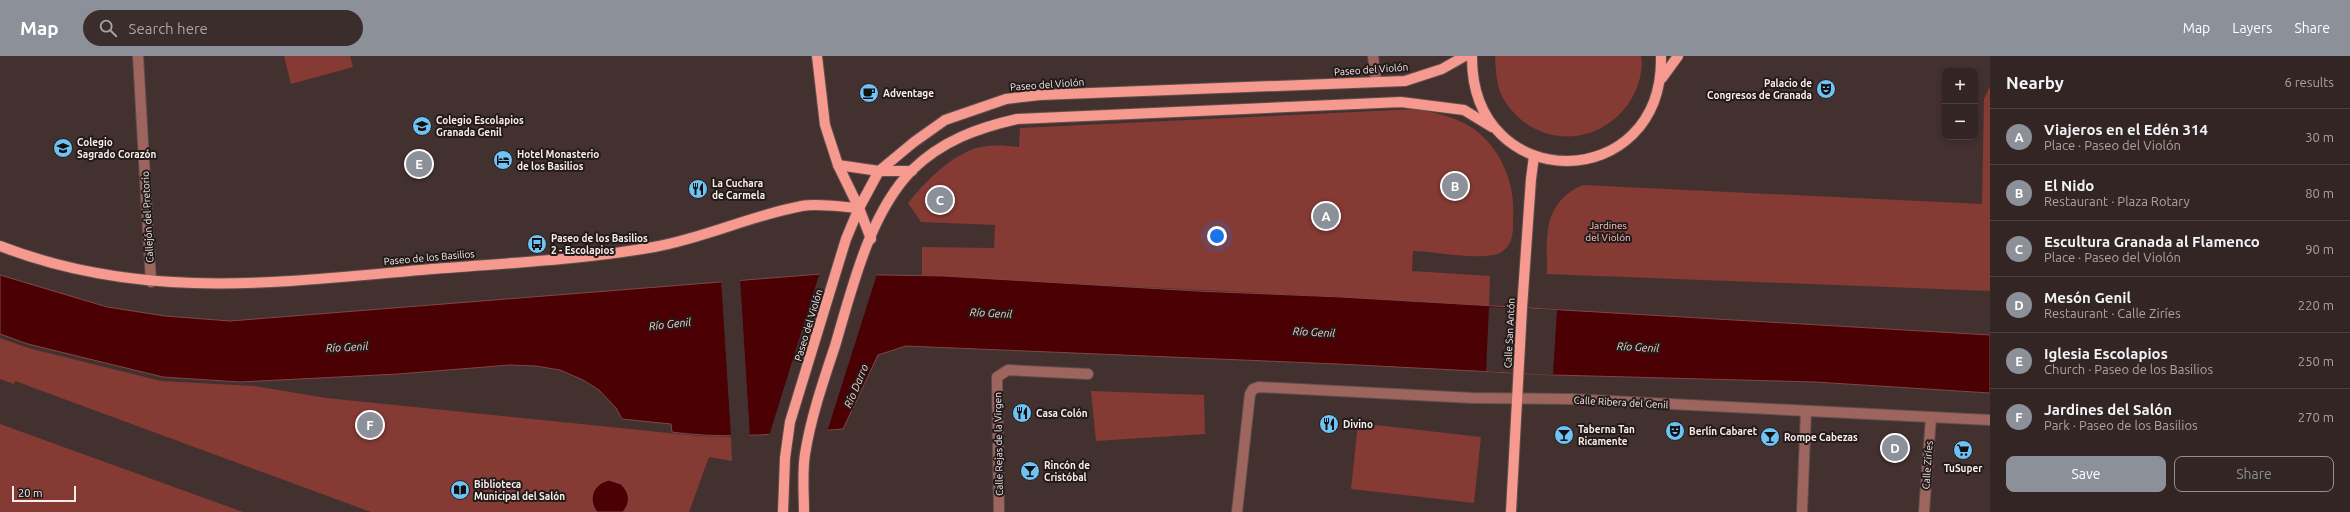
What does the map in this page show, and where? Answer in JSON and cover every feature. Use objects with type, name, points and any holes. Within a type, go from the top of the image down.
[{"type":"main road","points":[[817,56],[825,125],[838,165],[859,208],[870,239]]},
{"type":"main road","name":"Paseo del Violón","points":[[783,512],[788,435],[846,239],[859,208],[879,171],[914,142],[946,120],[1006,99],[1040,95],[1405,81],[1442,69],[1465,56]]},
{"type":"main road","points":[[1472,56],[1471,79],[1479,104],[1492,126]]},
{"type":"main road","points":[[804,512],[805,456],[809,433],[858,270],[870,239],[894,192],[912,171],[935,151],[959,136],[985,126],[1017,119],[1401,102],[1464,110],[1492,126],[1518,149],[1534,156],[1558,161],[1583,161],[1606,153],[1627,141],[1644,123],[1656,102],[1662,78],[1661,56]]},
{"type":"main road","points":[[1662,78],[1678,56]]},
{"type":"main road","name":"Calle San Antón","points":[[1511,512],[1522,308],[1534,156]]},
{"type":"main road","points":[[838,165],[879,171],[912,171]]},
{"type":"main road","name":"Paseo de los Basilios","points":[[0,246],[53,264],[101,276],[151,282],[203,285],[283,282],[628,252],[685,242],[803,206],[859,208]]},
{"type":"street","name":"Callejón del Pretorio","points":[[138,56],[151,282]]},
{"type":"street","points":[[1373,56],[1376,82]]},
{"type":"street","name":"Calle Rejas de la Virgen","points":[[999,512],[997,377],[1008,370],[1088,374]]},
{"type":"street","name":"Calle Ribera del Genil","points":[[1237,512],[1250,394],[1253,389],[1272,387],[1473,398],[1517,397],[1990,420]]},
{"type":"street","points":[[1802,512],[1806,411]]},
{"type":"street","name":"Calle Ziríes","points":[[1924,512],[1930,417]]},
{"type":"green space","points":[[284,56],[350,56],[353,67],[291,84]]},
{"type":"green space","points":[[1495,56],[1641,56],[1642,60],[1640,79],[1637,88],[1624,110],[1609,123],[1592,132],[1574,136],[1555,135],[1537,130],[1520,119],[1506,103],[1500,92],[1496,74]]},
{"type":"green space","name":"Jardines del Violón","points":[[1990,86],[1990,291],[1547,274],[1548,233],[1554,211],[1560,201],[1570,192],[1583,185],[1982,204],[1984,99]]},
{"type":"green space","points":[[1417,109],[1453,118],[1476,130],[1495,150],[1508,175],[1513,203],[1513,231],[1507,248],[1496,254],[1486,256],[1460,256],[1413,251],[1412,271],[1490,276],[1489,307],[1341,297],[922,276],[922,247],[994,248],[995,225],[921,222],[908,203],[943,167],[965,153],[976,148],[988,146],[1019,147],[1020,128]]},
{"type":"green space","points":[[0,338],[28,348],[161,381],[254,386],[326,398],[698,436],[731,437],[732,461],[709,457],[689,512],[371,512],[15,381],[14,384],[0,379]]},
{"type":"green space","points":[[1091,391],[1204,395],[1205,434],[1096,441]]},
{"type":"green space","points":[[1358,423],[1481,437],[1474,503],[1351,489]]},
{"type":"green space","points":[[0,424],[243,512],[0,512]]},
{"type":"water","points":[[821,274],[944,276],[1197,291],[1341,297],[1990,335],[1990,393],[1815,382],[1553,375],[1338,364],[906,346],[878,355],[843,429],[736,436],[672,432],[671,424],[622,419],[616,408],[599,390],[583,380],[560,370],[536,366],[510,365],[398,374],[240,382],[163,377],[28,344],[0,334],[0,275],[107,307],[165,316],[230,321]]},
{"type":"water","points":[[609,480],[621,484],[628,494],[627,505],[623,512],[597,512],[594,507],[592,502],[593,493],[599,485]]},
{"type":"pier","points":[[820,272],[877,274],[827,432],[769,436]]},
{"type":"pier","points":[[740,278],[750,436],[731,437],[721,279]]},
{"type":"pier","points":[[1489,307],[1557,310],[1553,375],[1486,371]]},
{"type":"place","name":"Palacio de Congresos de Granada","points":[[1826,89]]},
{"type":"place","name":"Adventage","points":[[869,93]]},
{"type":"place","name":"Colegio Escolapios Granada Genil","points":[[422,126]]},
{"type":"place","name":"Colegio Sagrado Corazón","points":[[63,148]]},
{"type":"place","name":"Hotel Monasterio de los Basilios","points":[[503,160]]},
{"type":"place","name":"Iglesia Escolapios","points":[[419,164]]},
{"type":"place","name":"El Nido","points":[[1455,186]]},
{"type":"place","name":"La Cuchara de Carmela","points":[[698,189]]},
{"type":"place","name":"Escultura Granada al Flamenco","points":[[940,200]]},
{"type":"place","name":"Viajeros en el Edén 314","points":[[1326,216]]},
{"type":"place","name":"Paseo de los Basilios 2 - Escolapios","points":[[537,244]]},
{"type":"place","name":"Casa Colón","points":[[1022,413]]},
{"type":"place","name":"Divino","points":[[1329,424]]},
{"type":"place","name":"Jardines del Salón","points":[[370,425]]},
{"type":"place","name":"Berlín Cabaret","points":[[1675,431]]},
{"type":"place","name":"Taberna Tan Ricamente","points":[[1564,435]]},
{"type":"place","name":"Rompe Cabezas","points":[[1770,437]]},
{"type":"place","name":"Mesón Genil","points":[[1895,448]]},
{"type":"place","name":"TuSuper","points":[[1963,450]]},
{"type":"place","name":"Rincón de Cristóbal","points":[[1030,471]]},
{"type":"place","name":"Biblioteca Municipal del Salón","points":[[460,490]]},
{"type":"water label","name":"Río Genil","points":[[991,313]]},
{"type":"water label","name":"Río Genil","points":[[670,324]]},
{"type":"water label","name":"Río Genil","points":[[1314,332]]},
{"type":"water label","name":"Río Genil","points":[[347,347]]},
{"type":"water label","name":"Río Genil","points":[[1638,347]]},
{"type":"water label","name":"Río Darro","points":[[856,386]]}]
